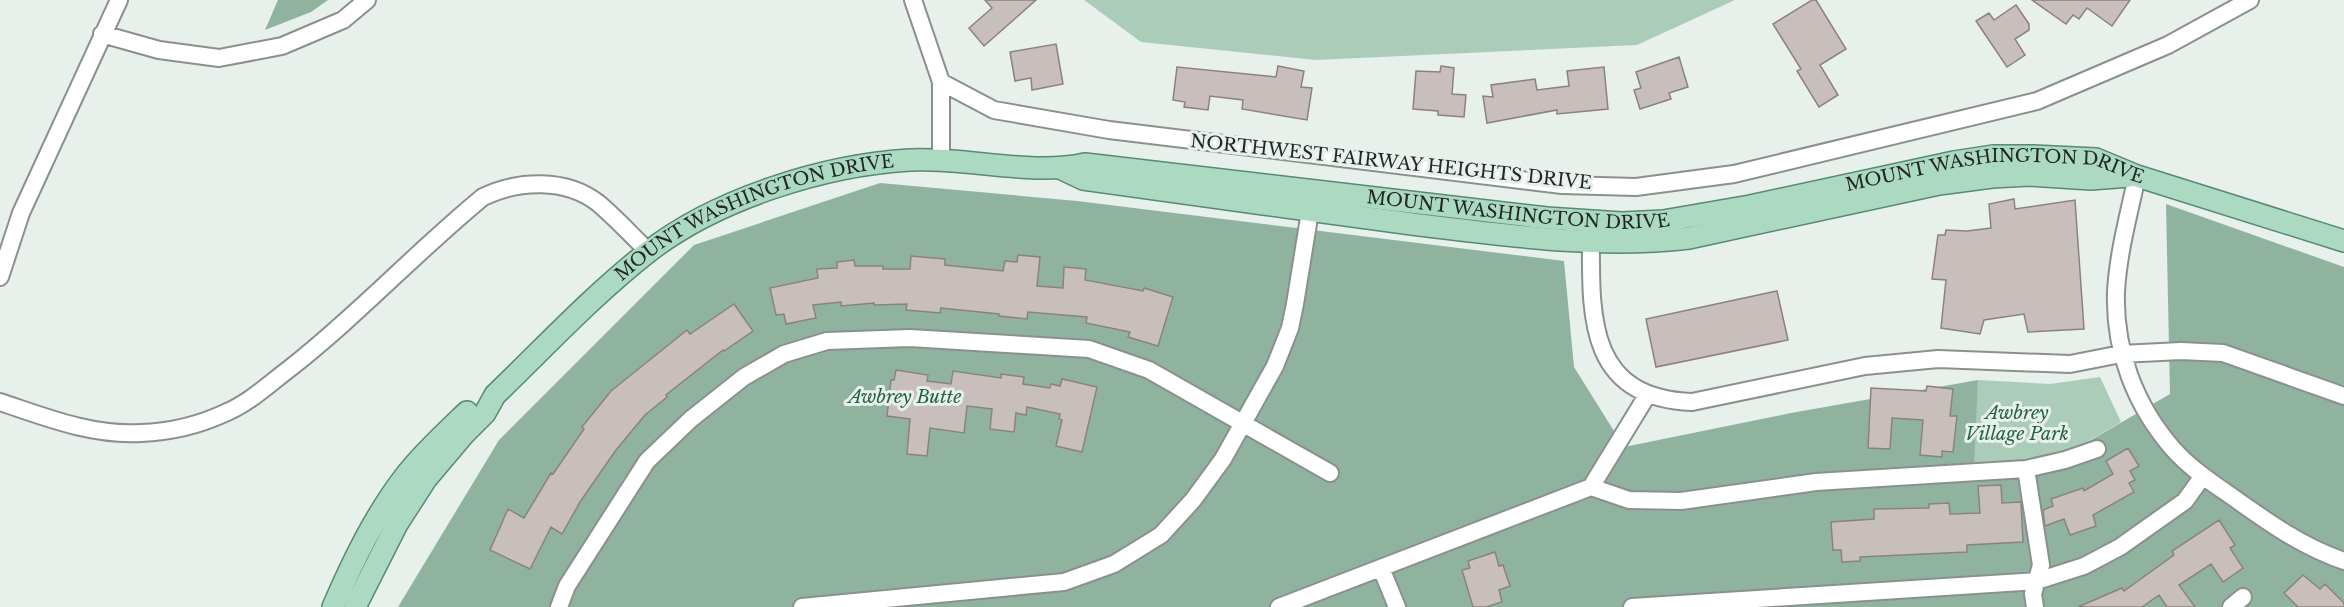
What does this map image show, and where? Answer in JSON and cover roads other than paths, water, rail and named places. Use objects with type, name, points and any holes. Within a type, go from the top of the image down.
[{"type":"main road","name":"MOUNT WASHINGTON DRIVE","points":[[355,607],[397,524],[426,479],[485,413],[495,395],[595,299],[649,252],[700,220],[764,191],[862,165],[941,159],[1062,169],[1086,164],[1312,200],[1591,232],[1690,218],[1876,178],[1993,156],[2096,159],[2137,176],[2344,241]]},
{"type":"main road","name":"MOUNT WASHINGTON DRIVE","points":[[333,607],[360,547],[406,475],[470,409],[482,399],[495,395]]},
{"type":"street","points":[[0,277],[21,213],[119,0]]},
{"type":"street","points":[[102,33],[159,50],[219,58],[282,45],[343,20],[367,0]]},
{"type":"street","points":[[913,0],[941,82],[941,159]]},
{"type":"street","name":"NORTHWEST FAIRWAY HEIGHTS DRIVE","points":[[941,82],[994,110],[1110,130],[1562,185],[1636,187],[1734,174],[2037,101],[2168,45],[2250,0]]},
{"type":"street","points":[[2137,176],[2116,291],[2121,354],[2138,394],[2152,420],[2174,450],[2203,476],[2295,540],[2344,561]]},
{"type":"street","points":[[0,402],[65,424],[116,432],[140,433],[168,430],[225,414],[248,401],[315,350],[483,197],[512,187],[543,184],[556,186],[597,202],[649,252]]},
{"type":"street","points":[[802,607],[937,600],[1064,582],[1114,564],[1161,535],[1193,500],[1223,459],[1275,366],[1290,328],[1312,200]]},
{"type":"street","points":[[1591,232],[1592,309],[1597,338],[1605,355],[1618,375],[1634,387],[1673,402],[1692,402],[1864,366],[1938,359],[2070,364],[2121,354],[2181,351],[2223,353],[2344,396]]},
{"type":"street","points":[[559,607],[567,586],[646,461],[691,419],[744,377],[784,354],[827,341],[910,338],[1089,349],[1149,370],[1330,473]]},
{"type":"street","points":[[1279,607],[1591,487],[1648,394]]},
{"type":"street","points":[[1591,487],[1629,500],[1681,501],[1816,482],[2026,469],[2065,460],[2097,449]]},
{"type":"street","points":[[2026,469],[2041,565],[2033,594],[2035,607]]},
{"type":"street","points":[[1632,607],[2037,581],[2084,566],[2120,546],[2185,501],[2203,476]]},
{"type":"street","points":[[1381,568],[1397,607]]},
{"type":"park label","name":"Awbrey Butte","points":[[905,397]]},
{"type":"park label","name":"Awbrey Village Park","points":[[2017,423]]}]
